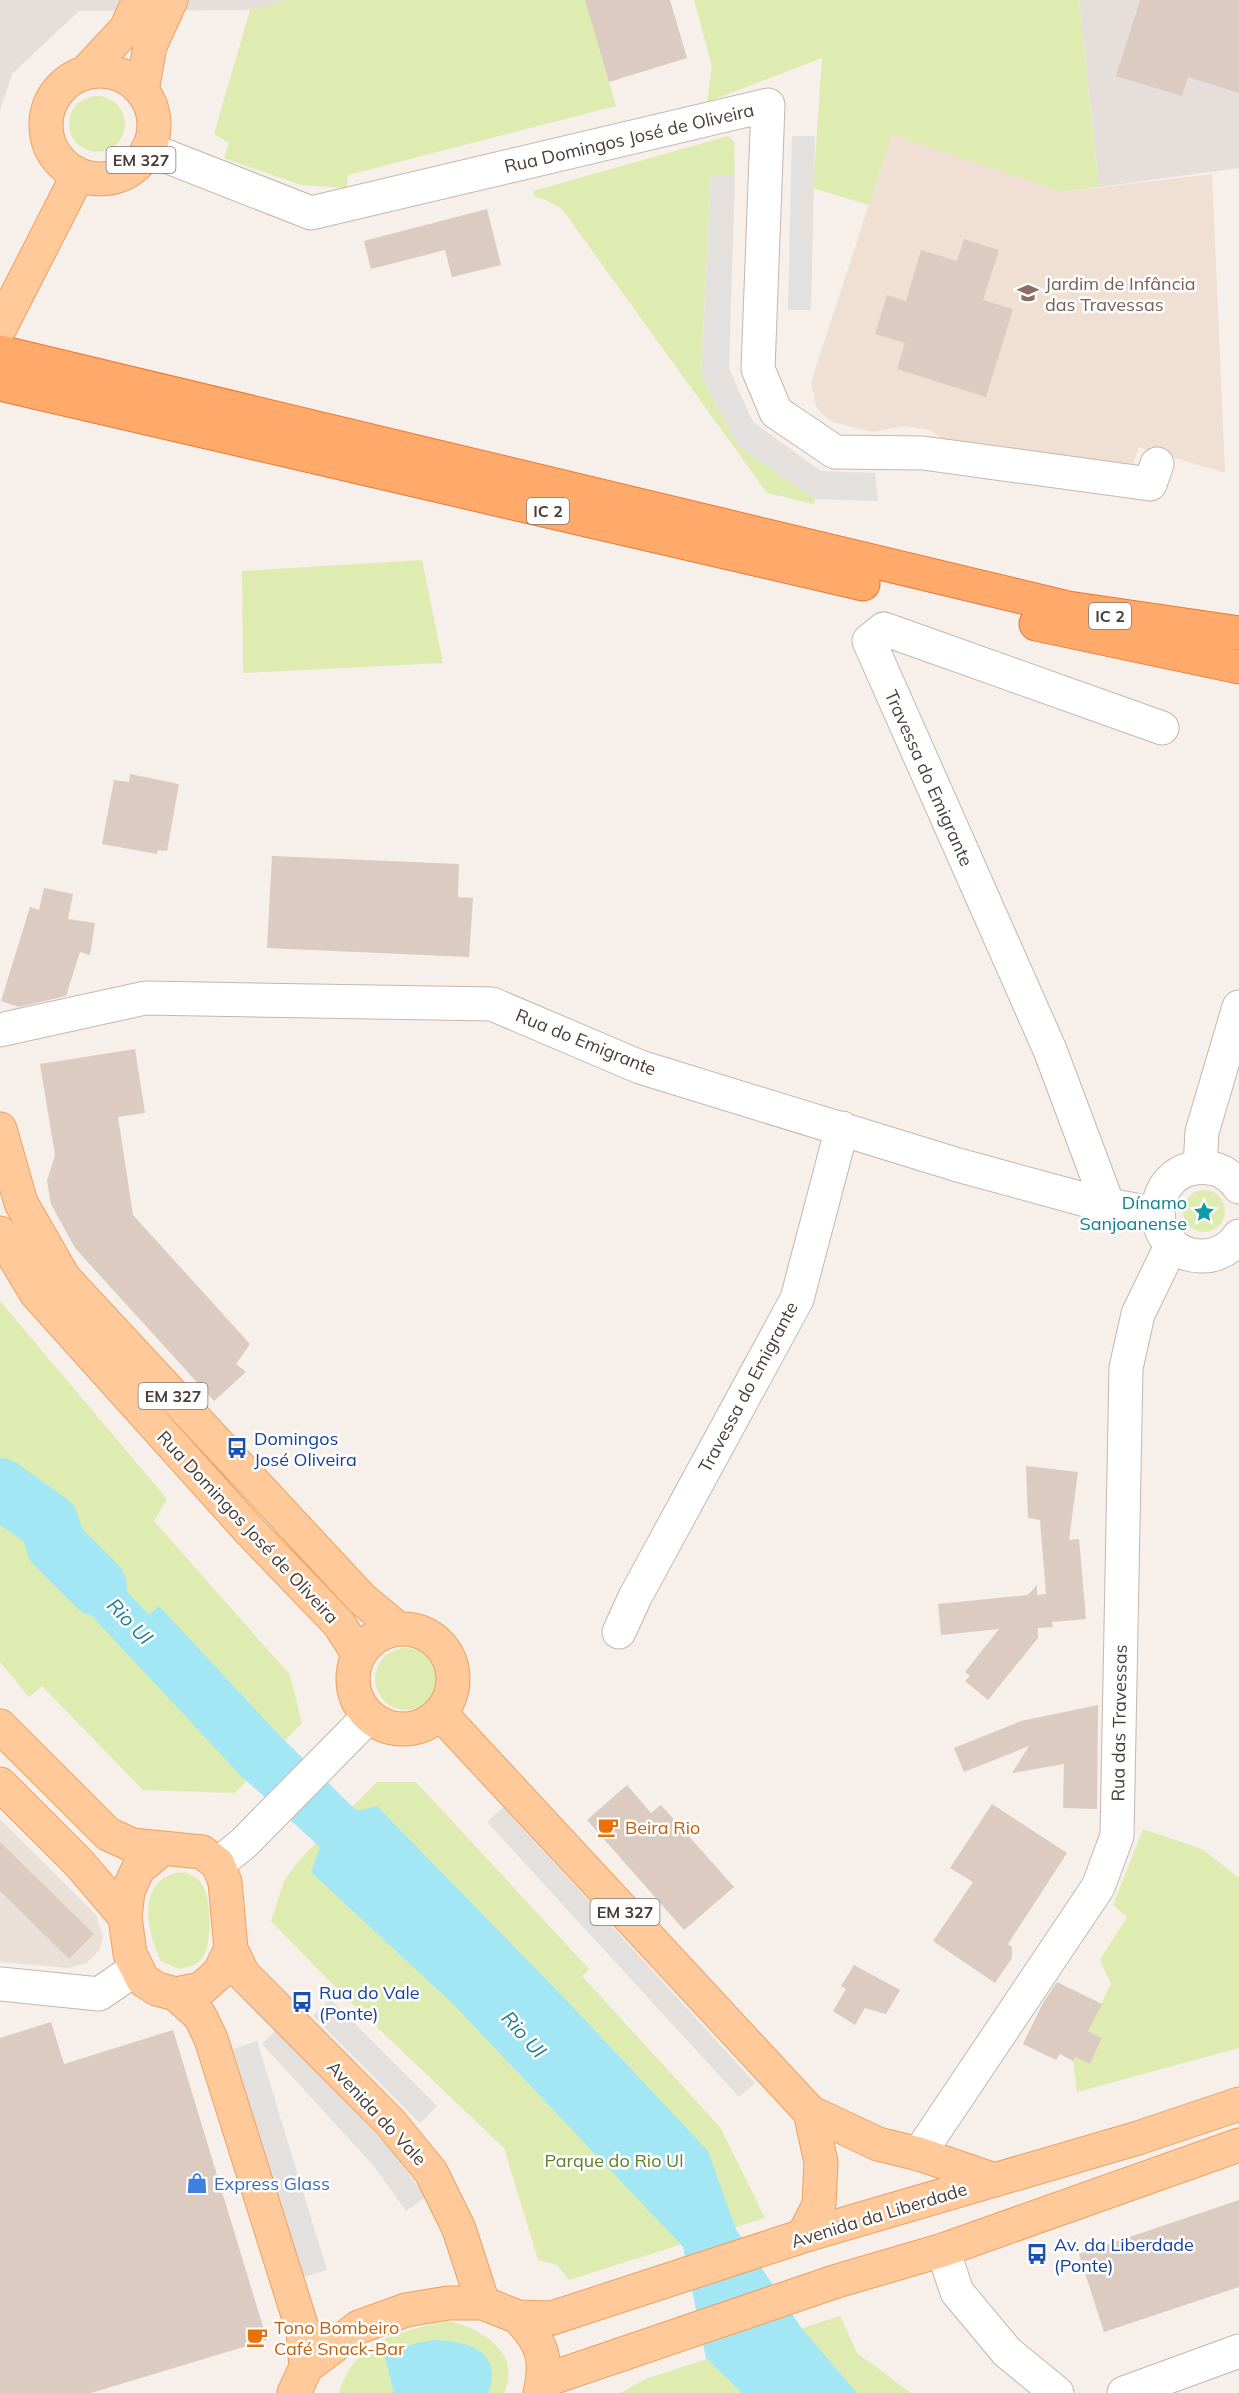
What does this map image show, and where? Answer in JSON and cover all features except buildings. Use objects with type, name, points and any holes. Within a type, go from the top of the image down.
[{"type":"highway","name":"IC 2","points":[[8,370],[1057,606],[1125,618],[1239,633]]},
{"type":"highway","name":"IC 2","points":[[8,370],[1082,634],[1239,668]]},
{"type":"main road","points":[[85,73],[126,29],[139,0]]},
{"type":"main road","points":[[142,91],[150,46],[171,0]]},
{"type":"main road","points":[[0,328],[78,175],[64,166],[53,154],[47,138],[46,121],[49,105],[58,90],[70,80],[85,73],[101,71],[117,74],[131,81],[142,91]]},
{"type":"main road","name":"EM 327","points":[[78,175],[94,179],[111,178],[139,162],[148,149],[154,119],[142,91]]},
{"type":"main road","name":"Rua Domingos José de Oliveira","points":[[0,1129],[21,1203],[64,1278],[362,1599],[398,1629],[415,1629],[431,1636],[444,1649],[452,1664],[454,1681],[450,1698],[440,1713]]},
{"type":"main road","name":"Rua Domingos José de Oliveira","points":[[0,1233],[36,1293],[248,1529],[339,1624],[359,1655]]},
{"type":"main road","points":[[398,1629],[382,1633],[369,1642],[359,1655],[354,1671],[354,1687],[359,1702],[369,1716],[397,1729],[420,1725],[440,1713]]},
{"type":"main road","name":"EM 327","points":[[440,1713],[810,2112],[878,2144],[919,2154]]},
{"type":"main road","points":[[0,1726],[108,1834],[132,1845],[161,1850],[180,1849],[202,1852],[218,1864]]},
{"type":"main road","points":[[0,1784],[79,1863],[125,1917]]},
{"type":"main road","points":[[161,1850],[138,1869],[128,1891],[125,1917],[130,1954],[143,1980],[157,1989],[176,1994],[201,1989],[219,1973],[231,1948]]},
{"type":"main road","name":"Avenida do Vale","points":[[218,1864],[225,1882],[231,1948],[243,1974],[390,2122],[431,2172],[456,2220],[483,2303]]},
{"type":"main road","points":[[176,1994],[200,2016],[211,2039],[303,2331],[300,2380]]},
{"type":"main road","name":"Avenida da Liberdade","points":[[300,2380],[359,2327],[406,2310],[448,2303],[483,2303],[518,2317],[552,2318],[803,2236],[1138,2138],[1239,2104]]},
{"type":"main road","points":[[803,2236],[819,2205],[821,2163],[810,2112]]},
{"type":"main road","name":"Avenida da Liberdade","points":[[518,2317],[536,2336],[544,2354],[542,2387],[652,2343],[837,2281],[943,2250],[1239,2145]]},
{"type":"main road","points":[[919,2154],[995,2180]]},
{"type":"street","name":"Rua Domingos José de Oliveira","points":[[148,149],[311,213],[768,105],[758,369],[776,412],[835,452],[923,453],[1150,484],[1157,464]]},
{"type":"street","name":"Travessa do Emigrante","points":[[1108,1205],[1050,1050],[869,641],[884,629],[1162,728]]},
{"type":"street","name":"Rua do Emigrante","points":[[0,1030],[145,998],[492,1004],[640,1067],[958,1164],[1108,1205],[1157,1215]]},
{"type":"street","points":[[1200,1167],[1202,1132],[1239,1007]]},
{"type":"street","name":"Travessa do Emigrante","points":[[620,1632],[635,1597],[797,1299],[842,1128]]},
{"type":"street","points":[[1239,1187],[1226,1173],[1200,1167],[1181,1172],[1172,1178],[1161,1195],[1157,1215],[1164,1236],[1172,1244],[1189,1254],[1209,1256],[1228,1248],[1239,1236]]},
{"type":"street","name":"Rua das Travessas","points":[[919,2154],[1098,1887],[1117,1836],[1126,1368],[1138,1314],[1172,1244]]},
{"type":"street","points":[[218,1864],[244,1843],[333,1750],[369,1716]]},
{"type":"street","points":[[0,1984],[99,1994],[137,1968]]},
{"type":"street","points":[[943,2250],[957,2292],[1007,2352],[1057,2393]]},
{"type":"street","points":[[1124,2393],[1239,2351]]},
{"type":"shaded area","points":[[0,0],[289,0],[250,10],[79,11],[12,74],[0,110]]},
{"type":"shaded area","points":[[1079,0],[1239,0],[1239,168],[1099,187]]},
{"type":"shaded area","name":"Jardim de Infância das Travessas","points":[[892,134],[1063,192],[1212,174],[1225,473],[1139,447],[1131,470],[950,445],[930,430],[904,426],[873,432],[833,422],[823,415],[816,406],[811,382]]},
{"type":"shaded area","points":[[792,136],[815,136],[811,310],[788,310]]},
{"type":"shaded area","points":[[711,176],[735,176],[729,368],[753,422],[821,471],[875,473],[878,501],[815,499],[738,446],[701,374]]},
{"type":"shaded area","points":[[503,1807],[755,2083],[739,2097],[487,1822]]},
{"type":"shaded area","points":[[0,1819],[96,1915],[103,1937],[100,1949],[87,1963],[68,1968],[0,1962]]},
{"type":"shaded area","points":[[330,1999],[437,2106],[420,2123],[313,2016]]},
{"type":"shaded area","points":[[279,2027],[391,2150],[426,2197],[406,2211],[374,2166],[262,2044]]},
{"type":"shaded area","points":[[257,2041],[327,2270],[303,2277],[233,2049]]},
{"type":"green space","points":[[289,0],[585,0],[616,106],[348,175],[347,188],[301,185],[224,158],[229,143],[214,134],[250,10]]},
{"type":"green space","points":[[694,0],[1079,0],[1099,187],[1063,192],[892,134],[869,205],[813,188],[822,58],[707,102],[712,66]]},
{"type":"green space","points":[[91,96],[103,96],[113,100],[121,108],[125,124],[121,140],[113,148],[103,152],[91,152],[81,148],[73,140],[69,130],[69,118],[73,108],[81,100]]},
{"type":"green space","points":[[728,136],[734,141],[735,176],[711,176],[701,374],[738,446],[815,499],[814,504],[767,493],[562,209],[535,197],[533,191]]},
{"type":"green space","points":[[422,560],[443,663],[243,673],[242,571]]},
{"type":"green space","points":[[1204,1190],[1212,1191],[1219,1196],[1224,1203],[1224,1219],[1219,1226],[1212,1231],[1204,1232],[1196,1231],[1189,1226],[1184,1219],[1183,1211],[1184,1203],[1189,1196],[1196,1191]]},
{"type":"green space","points":[[0,1301],[167,1499],[154,1521],[290,1675],[302,1723],[235,1793],[143,1790],[42,1686],[29,1697],[0,1662]]},
{"type":"green space","points":[[406,1648],[418,1650],[428,1657],[435,1667],[437,1679],[435,1691],[428,1701],[418,1708],[406,1710],[394,1708],[384,1701],[377,1691],[375,1679],[377,1667],[384,1657],[394,1650]]},
{"type":"green space","name":"Parque do Rio Ul","points":[[377,1782],[416,1782],[589,1969],[582,1976],[720,2127],[765,2218],[569,2280],[557,2265],[538,2260],[504,2148],[341,1993],[271,1921],[284,1881],[300,1859]]},
{"type":"green space","points":[[1143,1829],[1202,1849],[1239,1878],[1239,2048],[1077,2092],[1073,2061],[1075,2057],[1090,2064],[1102,2038],[1088,2031],[1111,1984],[1100,1960],[1127,1917],[1113,1905]]},
{"type":"green space","points":[[184,1872],[197,1879],[203,1886],[208,1902],[210,1924],[205,1954],[201,1960],[194,1965],[179,1969],[161,1961],[151,1934],[148,1906],[151,1893],[158,1883],[169,1876]]},
{"type":"green space","points":[[840,2316],[857,2353],[911,2393],[621,2393],[645,2379]]},
{"type":"green space","points":[[447,2321],[460,2324],[485,2336],[503,2354],[508,2366],[508,2379],[504,2393],[339,2393],[346,2375],[367,2350],[381,2341],[412,2329]]},
{"type":"water","points":[[56,1515],[149,1615],[159,1606],[281,1737],[357,1811],[377,1806],[570,2004],[708,2151],[736,2229],[802,2329],[857,2393],[742,2393],[706,2358],[683,2247],[454,2005],[311,1872],[320,1847],[240,1775],[25,1544]]},
{"type":"water","points":[[434,2340],[459,2343],[480,2351],[487,2358],[491,2367],[492,2379],[488,2393],[394,2393],[385,2357],[416,2343]]},
{"type":"waterway","name":"Rio Ul","points":[[0,1488],[49,1523],[56,1545],[97,1586]]},
{"type":"place","name":"Jardim de Infância das Travessas","points":[[1028,293]]},
{"type":"place","name":"Dínamo Sanjoanense","points":[[1204,1212]]},
{"type":"place","name":"Domingos José Oliveira","points":[[237,1448]]},
{"type":"place","name":"Beira Rio","points":[[608,1827]]},
{"type":"place","name":"Rua do Vale (Ponte)","points":[[302,2002]]},
{"type":"place","name":"Express Glass","points":[[197,2183]]},
{"type":"place","name":"Av. da Liberdade (Ponte)","points":[[1037,2254]]},
{"type":"place","name":"Tono Bombeiro Café Snack-Bar","points":[[257,2337]]}]
